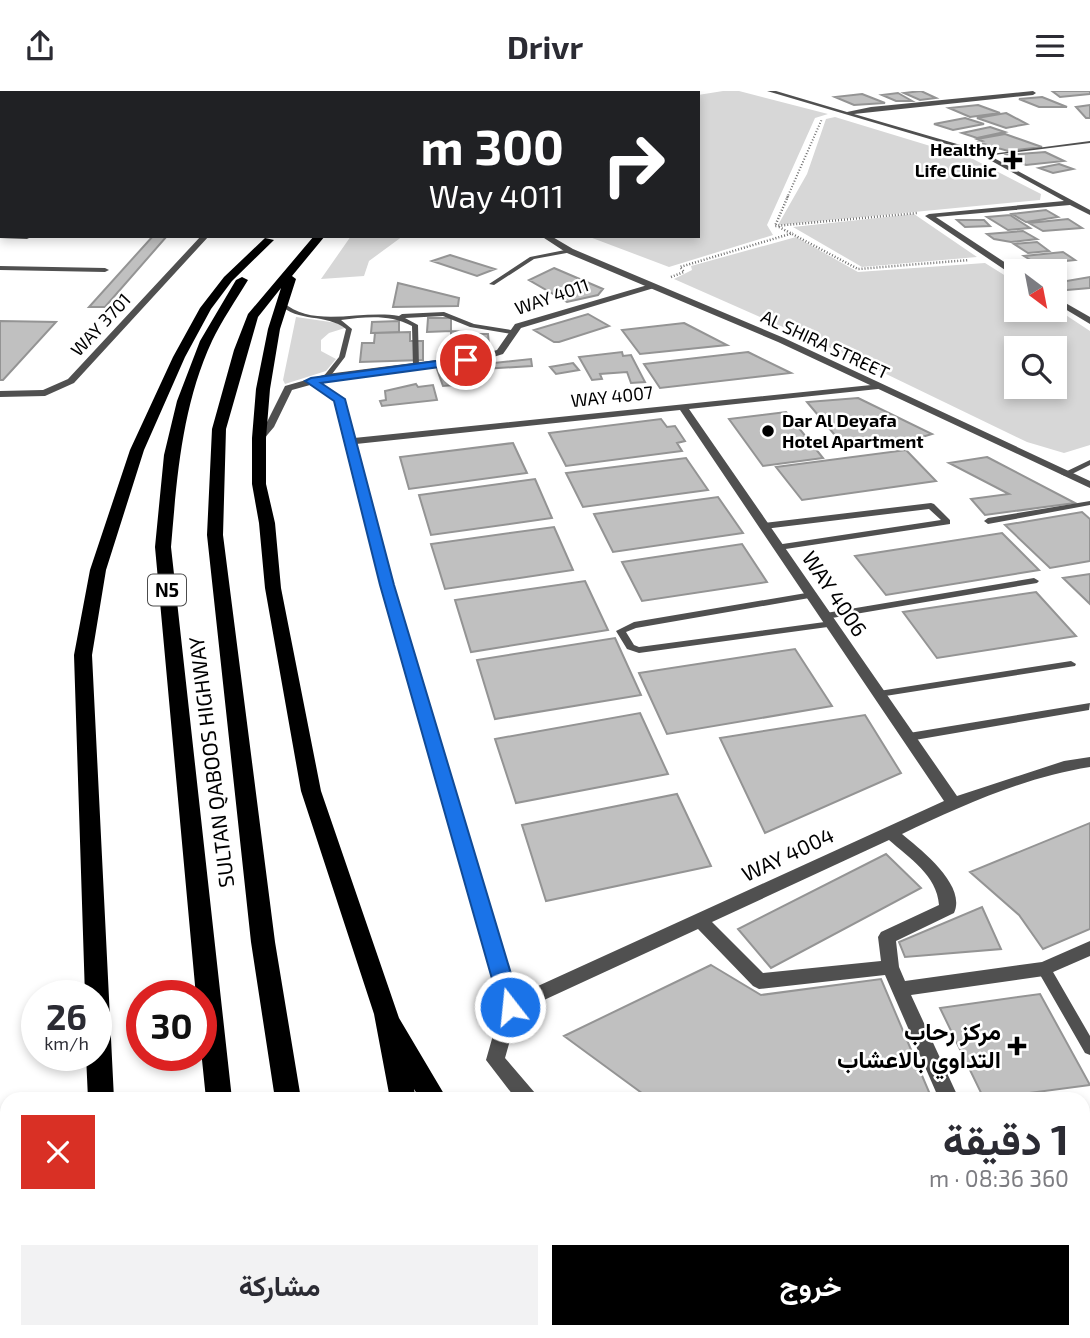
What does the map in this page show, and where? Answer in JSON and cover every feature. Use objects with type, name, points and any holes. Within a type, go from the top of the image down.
[{"type":"highway","name":"SULTAN QABOOS HIGHWAY","points":[[218,1092],[163,547],[171,455],[184,401],[206,341],[230,298],[270,238]]},
{"type":"highway","points":[[101,1092],[83,655],[98,570],[137,450],[178,357],[206,308],[228,279],[270,238]]},
{"type":"highway","name":"SULTAN QABOOS HIGHWAY","points":[[287,1092],[263,942],[215,535],[219,429],[240,350],[252,316],[314,242]]},
{"type":"highway","points":[[314,242],[286,287],[281,303],[262,389],[259,484],[267,523],[273,588],[311,791],[386,1014],[402,1092]]},
{"type":"highway","points":[[386,1014],[430,1092]]},
{"type":"street","points":[[770,91],[985,155],[1090,213]]},
{"type":"street","points":[[845,113],[1034,93],[1029,91]]},
{"type":"street","points":[[984,98],[995,103]]},
{"type":"street","points":[[929,216],[1071,203]]},
{"type":"street","points":[[929,216],[1004,265]]},
{"type":"street","name":"WAY 3701","points":[[0,394],[45,393],[71,381],[203,238]]},
{"type":"street","name":"AL SHIRA STREET","points":[[548,238],[570,251],[781,340],[1090,485]]},
{"type":"street","points":[[0,268],[105,270]]},
{"type":"street","name":"WAY 4011","points":[[259,438],[269,427],[288,388],[327,377],[484,358],[500,352],[506,347],[511,333],[530,321],[651,286]]},
{"type":"street","points":[[1068,307],[1090,321]]},
{"type":"street","points":[[311,381],[340,399],[387,585],[510,1007],[495,1060],[522,1092]]},
{"type":"street","name":"WAY 4007","points":[[350,442],[878,386]]},
{"type":"street","name":"WAY 4006","points":[[683,407],[954,803]]},
{"type":"street","name":"WAY 4004","points":[[510,1007],[954,803],[1064,766],[1090,762]]},
{"type":"street","points":[[889,831],[940,878],[948,896],[947,908],[887,937],[890,967],[946,1092]]},
{"type":"street","points":[[700,919],[759,981],[890,967]]},
{"type":"street","points":[[900,989],[1044,969],[1090,949]]},
{"type":"lane","points":[[985,155],[1090,142]]},
{"type":"lane","points":[[492,284],[532,258],[570,251]]},
{"type":"lane","points":[[281,303],[285,308],[303,316],[333,319],[444,314],[472,326],[511,333]]},
{"type":"lane","points":[[402,316],[415,325],[416,367]]},
{"type":"lane","points":[[327,377],[342,357],[349,329],[345,323],[333,319]]},
{"type":"lane","points":[[1065,474],[1090,462]]},
{"type":"lane","points":[[988,520],[1090,503]]},
{"type":"lane","points":[[764,526],[931,506],[947,521],[779,547]]},
{"type":"lane","points":[[812,595],[634,625],[621,631],[631,647],[639,650],[829,620],[1034,581]]},
{"type":"lane","points":[[879,694],[1071,664]]},
{"type":"lane","points":[[909,737],[1089,706]]},
{"type":"lane","points":[[1044,969],[1090,1049]]},
{"type":"path","points":[[775,226],[821,119],[845,113]]},
{"type":"path","points":[[775,226],[919,213],[929,216]]},
{"type":"path","points":[[775,226],[794,233],[858,269],[994,258]]},
{"type":"path","points":[[651,286],[684,272],[680,267],[794,233]]},
{"type":"shaded area","points":[[739,91],[828,114],[815,118],[767,225],[773,235],[669,267],[592,238],[700,238],[700,95]]},
{"type":"shaded area","points":[[835,117],[973,159],[1041,194],[1040,200],[778,225],[807,174],[826,119]]},
{"type":"shaded area","points":[[914,214],[977,257],[862,267],[793,227]]},
{"type":"shaded area","points":[[796,237],[858,272],[985,263],[1004,275],[1004,322],[1068,322],[1068,317],[1090,331],[1090,445],[1064,453],[1027,442],[851,357],[674,279],[692,270],[691,266]]},
{"type":"shaded area","points":[[350,238],[400,238],[369,261],[364,276],[321,279]]},
{"type":"shaded area","points":[[296,317],[337,323],[345,328],[329,333],[321,340],[321,351],[336,359],[326,371],[285,384],[283,380]]},
{"type":"building","points":[[921,91],[936,98],[920,100],[904,93]]},
{"type":"building","points":[[1052,91],[1090,91],[1090,94],[1060,97]]},
{"type":"building","points":[[898,93],[912,101],[896,101],[882,95]]},
{"type":"building","points":[[862,94],[885,103],[854,105],[835,97]]},
{"type":"building","points":[[1042,97],[1067,107],[1039,107],[1019,99]]},
{"type":"building","points":[[978,105],[1000,113],[970,117],[949,108]]},
{"type":"building","points":[[1090,105],[1090,118],[1086,118],[1076,107]]},
{"type":"building","points":[[1006,113],[1027,124],[1006,128],[977,118]]},
{"type":"building","points":[[965,118],[984,124],[953,130],[934,124]]},
{"type":"building","points":[[990,127],[1005,132],[977,138],[962,133]]},
{"type":"building","points":[[1005,134],[1042,147],[1008,151],[977,142],[982,141],[977,139]]},
{"type":"building","points":[[1045,152],[1064,161],[1026,165],[1007,155]]},
{"type":"building","points":[[1059,164],[1073,169],[1053,173],[1039,168]]},
{"type":"building","points":[[1046,210],[1058,217],[1026,222],[1012,214]]},
{"type":"building","points":[[1010,215],[1030,228],[1008,230],[987,217]]},
{"type":"building","points":[[1068,219],[1082,228],[1043,231],[1029,223]]},
{"type":"building","points":[[957,220],[984,220],[990,226],[965,227]]},
{"type":"building","points":[[1023,231],[1037,239],[1011,242],[994,239],[987,234]]},
{"type":"building","points":[[151,238],[165,238],[105,307],[89,307]]},
{"type":"building","points":[[1037,242],[1049,251],[1028,253],[1014,244]]},
{"type":"building","points":[[1063,252],[1075,260],[1029,259],[1024,256]]},
{"type":"building","points":[[450,255],[495,269],[477,276],[432,261]]},
{"type":"building","points":[[554,268],[603,289],[598,295],[567,302],[529,280]]},
{"type":"building","points":[[1090,277],[1090,288],[1068,290],[1068,281]]},
{"type":"building","points":[[398,283],[459,298],[458,306],[393,307]]},
{"type":"building","points":[[588,314],[609,326],[559,342],[554,342],[534,330]]},
{"type":"building","points":[[428,318],[451,318],[451,331],[427,332]]},
{"type":"building","points":[[0,321],[56,322],[3,380],[0,380]]},
{"type":"building","points":[[399,321],[399,332],[371,333],[372,322]]},
{"type":"building","points":[[684,323],[727,345],[640,354],[622,330]]},
{"type":"building","points":[[451,331],[469,332],[469,351],[451,351]]},
{"type":"building","points":[[410,332],[410,341],[423,341],[423,360],[360,362],[362,343],[374,343],[375,333]]},
{"type":"building","points":[[469,334],[488,334],[489,345],[469,345]]},
{"type":"building","points":[[622,352],[623,356],[631,355],[645,382],[631,383],[627,372],[600,374],[602,379],[592,380],[579,357]]},
{"type":"building","points":[[748,352],[791,373],[660,388],[644,364]]},
{"type":"building","points":[[531,359],[532,366],[483,369],[484,373],[455,377],[457,381],[467,380],[467,384],[443,386],[437,369]]},
{"type":"building","points":[[573,363],[579,370],[556,374],[550,367]]},
{"type":"building","points":[[416,384],[418,387],[433,385],[437,400],[382,406],[380,401],[386,400],[385,391]]},
{"type":"building","points":[[858,398],[932,434],[844,446],[807,402]]},
{"type":"building","points":[[786,412],[823,458],[763,466],[729,419]]},
{"type":"building","points":[[661,419],[667,427],[675,426],[685,441],[677,443],[682,451],[566,466],[549,433]]},
{"type":"building","points":[[513,443],[527,473],[409,489],[400,457]]},
{"type":"building","points":[[906,450],[936,481],[802,500],[776,467]]},
{"type":"building","points":[[987,457],[1075,503],[985,515],[971,499],[1009,494],[949,463]]},
{"type":"building","points":[[686,458],[708,490],[583,507],[566,473]]},
{"type":"building","points":[[535,479],[552,518],[431,535],[419,495]]},
{"type":"building","points":[[718,497],[743,533],[613,552],[594,514]]},
{"type":"building","points":[[1082,512],[1090,519],[1090,561],[1050,568],[1005,525]]},
{"type":"building","points":[[554,527],[573,570],[445,589],[431,544]]},
{"type":"building","points":[[1002,533],[1039,570],[886,595],[855,556]]},
{"type":"building","points":[[742,544],[767,582],[642,601],[622,562]]},
{"type":"building","points":[[1090,574],[1090,604],[1063,578]]},
{"type":"building","points":[[585,581],[608,630],[471,652],[455,600]]},
{"type":"building","points":[[1036,592],[1076,636],[937,658],[903,612]]},
{"type":"building","points":[[615,638],[641,695],[495,719],[477,660]]},
{"type":"building","points":[[795,649],[832,706],[667,734],[639,673]]},
{"type":"building","points":[[640,713],[668,774],[516,803],[495,739]]},
{"type":"building","points":[[865,715],[901,773],[765,833],[720,738]]},
{"type":"building","points":[[677,794],[711,866],[546,901],[522,825]]},
{"type":"building","points":[[1090,823],[1090,929],[1043,949],[1019,915],[970,872]]},
{"type":"building","points":[[886,854],[921,888],[771,968],[738,929]]},
{"type":"building","points":[[982,907],[1001,949],[905,957],[899,942]]},
{"type":"building","points":[[711,965],[761,995],[881,979],[929,1092],[640,1092],[564,1036]]},
{"type":"building","points":[[1040,994],[1090,1085],[1037,1092],[981,1092],[940,1008]]},
{"type":"place","name":"Healthy Life Clinic","points":[[1013,160]]},
{"type":"place","name":"Dar Al Deyafa Hotel Apartment","points":[[768,431]]},
{"type":"place","name":"مركز رحاب التداوي بالاعشاب","points":[[1017,1046]]},
{"type":"route","points":[[466,360],[311,381],[340,399],[387,585],[510,1007]]}]
